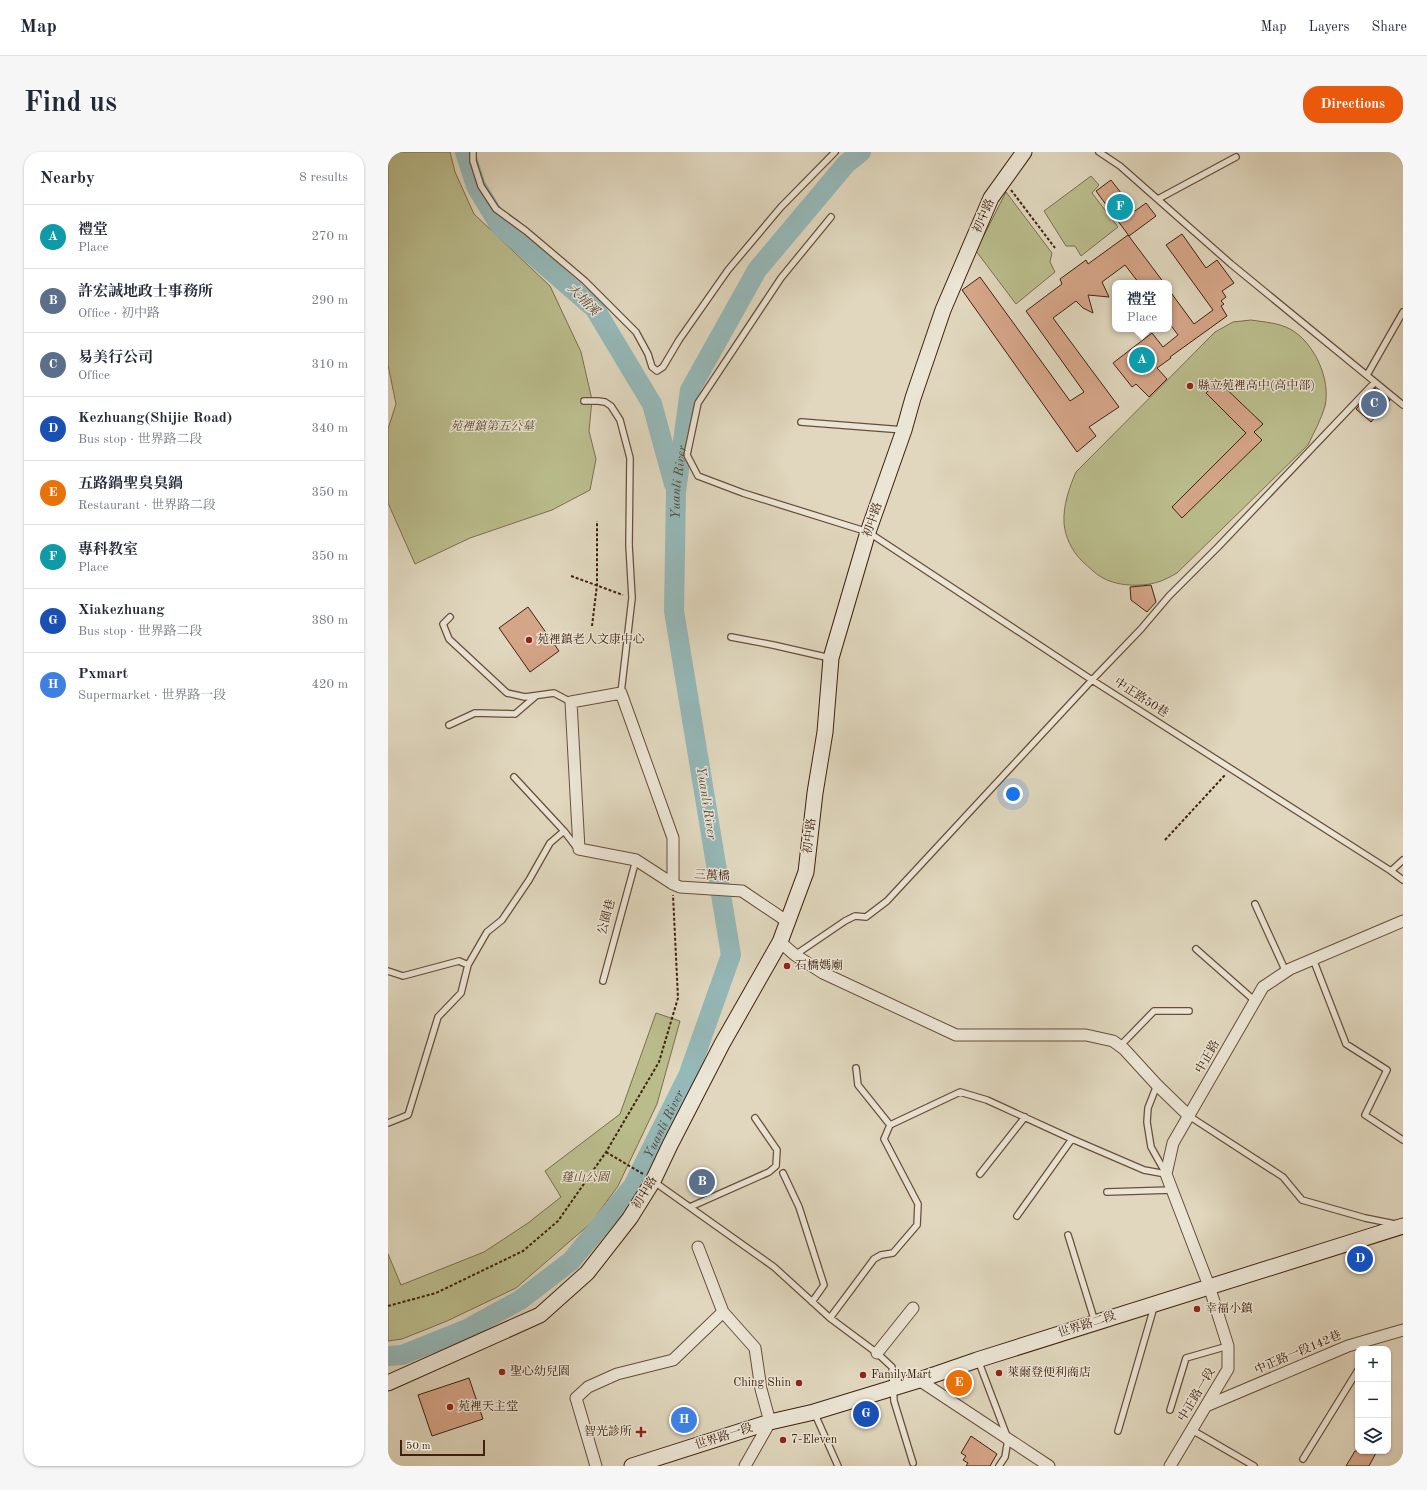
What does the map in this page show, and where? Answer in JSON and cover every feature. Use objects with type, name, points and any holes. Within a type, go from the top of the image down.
[{"type":"street","name":"初中路","points":[[388,1383],[540,1315],[587,1273],[630,1218],[653,1181],[722,1044],[780,942],[806,872],[824,732],[831,658],[868,532],[904,430],[913,398],[943,310],[991,198],[1024,152]]},
{"type":"street","points":[[621,693],[673,838],[676,886],[636,860],[578,850],[572,702],[621,693]]},
{"type":"street","name":"三萬橋","points":[[676,886],[742,891],[788,922]]},
{"type":"street","name":"中正路","points":[[1166,1174],[1173,1143],[1264,987],[1286,972],[1313,959],[1403,921]]},
{"type":"street","points":[[780,942],[795,955],[823,973],[956,1035],[1086,1035],[1113,1041],[1120,1046],[1189,1116]]},
{"type":"street","points":[[1166,1174],[1209,1286]]},
{"type":"street","name":"世界路二段","points":[[770,1422],[814,1412],[919,1380],[1209,1286],[1403,1226]]},
{"type":"street","points":[[698,1247],[723,1312],[755,1348],[761,1389],[770,1422],[744,1466]]},
{"type":"street","name":"中正路一段","points":[[1170,1466],[1228,1369],[1228,1346],[1209,1286]]},
{"type":"street","points":[[877,1353],[913,1308]]},
{"type":"street","points":[[596,1466],[576,1398],[588,1387],[617,1374],[673,1360],[723,1312]]},
{"type":"street","name":"中正路一段142巷","points":[[1206,1406],[1348,1346],[1367,1344],[1403,1330]]},
{"type":"street","points":[[919,1380],[1049,1466]]},
{"type":"street","name":"世界路一段","points":[[632,1466],[770,1422]]},
{"type":"lane","points":[[473,152],[473,161],[481,186],[496,209],[526,231],[585,281],[636,332],[648,354],[652,367],[658,371],[663,367],[679,340],[728,270],[781,206],[835,152]]},
{"type":"lane","points":[[1099,152],[1120,166],[1231,264],[1403,405]]},
{"type":"lane","points":[[1158,199],[1236,157]]},
{"type":"lane","name":"中正路50巷","points":[[831,217],[781,278],[698,403],[687,455],[698,476],[743,494],[868,532],[1092,680],[1403,880]]},
{"type":"lane","points":[[1367,375],[1403,312]]},
{"type":"lane","points":[[795,955],[845,921],[855,916],[866,917],[887,901],[1141,629],[1169,596],[1224,542],[1375,382]]},
{"type":"lane","points":[[584,401],[605,402],[610,406],[620,420],[630,458],[628,545],[632,598],[621,693]]},
{"type":"lane","points":[[801,422],[904,430]]},
{"type":"lane","points":[[450,617],[443,624],[449,639],[506,693],[525,697],[554,693],[572,702]]},
{"type":"lane","points":[[731,637],[831,658]]},
{"type":"lane","points":[[449,725],[475,713],[515,714],[536,696]]},
{"type":"lane","points":[[514,777],[564,832],[578,850]]},
{"type":"lane","points":[[388,1123],[408,1115],[438,1017],[461,993],[468,965],[487,932],[502,920],[529,880],[550,843],[564,832]]},
{"type":"lane","name":"公園巷","points":[[603,981],[636,860]]},
{"type":"lane","points":[[1391,871],[1403,860]]},
{"type":"lane","points":[[1255,904],[1286,972]]},
{"type":"lane","points":[[1196,949],[1255,1001]]},
{"type":"lane","points":[[1313,959],[1346,1044],[1387,1070],[1365,1115],[1403,1140]]},
{"type":"lane","points":[[388,971],[403,976],[459,961],[468,965]]},
{"type":"lane","points":[[1120,1046],[1154,1011],[1189,1011]]},
{"type":"lane","points":[[856,1068],[858,1085],[890,1125]]},
{"type":"lane","points":[[1157,1085],[1148,1108],[1147,1122],[1151,1147],[1166,1174]]},
{"type":"lane","points":[[830,1318],[874,1259],[881,1255],[894,1253],[918,1225],[918,1204],[884,1139],[890,1125],[960,1092],[987,1100],[1144,1170],[1166,1174]]},
{"type":"lane","points":[[1189,1116],[1282,1177],[1302,1200],[1365,1218],[1403,1226]]},
{"type":"lane","points":[[980,1174],[1025,1117]]},
{"type":"lane","points":[[690,1207],[769,1172],[776,1166],[777,1150],[755,1118]]},
{"type":"lane","points":[[1017,1216],[1072,1139]]},
{"type":"lane","points":[[783,1173],[800,1207],[824,1285],[812,1302]]},
{"type":"lane","points":[[653,1181],[774,1267],[830,1318],[877,1353],[892,1367],[894,1401],[913,1463]]},
{"type":"lane","points":[[1107,1192],[1172,1190]]},
{"type":"lane","points":[[1068,1236],[1095,1323]]},
{"type":"lane","points":[[1118,1431],[1155,1304]]},
{"type":"lane","points":[[1170,1410],[1186,1358],[1228,1346]]},
{"type":"lane","points":[[977,1360],[1008,1439],[1006,1457],[999,1466]]},
{"type":"lane","points":[[1303,1459],[1355,1375]]},
{"type":"lane","points":[[814,1412],[838,1466]]},
{"type":"lane","points":[[1192,1430],[1254,1466]]},
{"type":"path","points":[[1003,180],[1055,248]]},
{"type":"path","points":[[592,626],[598,586],[597,521]]},
{"type":"path","points":[[571,576],[632,598]]},
{"type":"path","points":[[1165,840],[1231,769]]},
{"type":"path","points":[[388,1306],[436,1293],[523,1251],[558,1222],[606,1152],[659,1062],[678,998],[676,886]]},
{"type":"path","points":[[606,1152],[653,1181]]},
{"type":"green space","name":"苑裡鎮第五公墓","points":[[388,152],[450,152],[455,172],[474,214],[550,286],[581,352],[592,400],[589,431],[596,459],[590,490],[552,510],[470,538],[415,564],[388,503],[388,429],[396,404],[388,365]]},
{"type":"green space","points":[[1091,176],[1099,185],[1092,193],[1118,227],[1081,256],[1075,246],[1066,246],[1044,211]]},
{"type":"green space","points":[[1006,192],[1052,253],[1050,262],[1055,272],[1016,304],[976,251]]},
{"type":"green space","points":[[1251,320],[1276,324],[1290,329],[1299,335],[1319,362],[1325,384],[1325,406],[1308,445],[1177,573],[1155,583],[1140,585],[1117,583],[1100,576],[1078,557],[1070,544],[1066,533],[1064,517],[1066,504],[1076,472],[1215,332],[1233,322]]},
{"type":"green space","name":"蓬山公園","points":[[656,1013],[680,1021],[657,1104],[618,1186],[591,1223],[516,1288],[447,1321],[402,1339],[388,1341],[388,1254],[401,1285],[484,1252],[528,1223],[561,1197],[545,1171],[620,1114]]},
{"type":"building","points":[[1111,180],[1135,211],[1146,203],[1156,216],[1129,236],[1096,191]]},
{"type":"building","points":[[1182,234],[1206,268],[1217,260],[1234,283],[1222,291],[1226,297],[1221,301],[1224,304],[1221,306],[1227,316],[1157,368],[1167,379],[1149,397],[1136,384],[1132,387],[1113,363],[1152,333],[1163,347],[1178,335],[1172,327],[1172,294],[1194,324],[1213,310],[1166,245]]},
{"type":"building","points":[[1128,235],[1162,280],[1137,280],[1125,265],[1102,282],[1109,297],[1088,295],[1093,313],[1083,308],[1076,301],[1053,318],[1119,407],[1089,427],[1096,436],[1077,452],[962,290],[980,277],[1070,401],[1084,392],[1026,311],[1062,284],[1060,279],[1086,260],[1088,264]]},
{"type":"building","points":[[1218,381],[1263,424],[1254,432],[1262,440],[1182,518],[1172,507],[1246,433],[1206,393]]},
{"type":"building","points":[[1375,388],[1390,400],[1371,422],[1356,409]]},
{"type":"building","points":[[1151,585],[1156,602],[1147,612],[1131,600],[1130,587]]},
{"type":"building","name":"苑裡鎮老人文康中心","points":[[528,607],[559,651],[530,672],[499,628]]},
{"type":"building","name":"苑裡天主堂","points":[[469,1378],[483,1419],[432,1436],[418,1395]]},
{"type":"building","points":[[971,1436],[997,1454],[990,1466],[966,1466],[968,1463],[963,1460],[966,1456],[961,1453]]},
{"type":"building","points":[[1355,1451],[1355,1454],[1375,1454],[1369,1466],[1346,1466]]},
{"type":"waterway","name":"大埔溪","points":[[465,152],[476,186],[500,226],[595,309],[652,404],[674,484]]},
{"type":"waterway","name":"Yuanli River","points":[[388,1356],[402,1355],[467,1329],[520,1300],[571,1261],[633,1186],[688,1076],[731,955],[674,611],[676,492],[690,390],[757,270],[846,164],[861,152]]},
{"type":"place","name":"專科教室","points":[[1120,207]]},
{"type":"place","name":"禮堂","points":[[1142,360]]},
{"type":"place","name":"縣立苑裡高中(高中部)","points":[[1190,386]]},
{"type":"place","name":"易美行公司","points":[[1374,404]]},
{"type":"place","name":"苑裡鎮老人文康中心","points":[[529,640]]},
{"type":"place","name":"石橋媽廟","points":[[787,966]]},
{"type":"place","name":"許宏誠地政士事務所","points":[[702,1182]]},
{"type":"place","name":"Kezhuang(Shijie Road)","points":[[1360,1259]]},
{"type":"place","name":"幸福小鎮","points":[[1197,1309]]},
{"type":"place","name":"聖心幼兒園","points":[[502,1372]]},
{"type":"place","name":"萊爾登便利商店","points":[[999,1373]]},
{"type":"place","name":"FamilyMart","points":[[863,1375]]},
{"type":"place","name":"Ching Shin","points":[[799,1383]]},
{"type":"place","name":"五路鍋聖臭臭鍋","points":[[959,1383]]},
{"type":"place","name":"苑裡天主堂","points":[[450,1407]]},
{"type":"place","name":"Xiakezhuang","points":[[866,1414]]},
{"type":"place","name":"Pxmart","points":[[684,1420]]},
{"type":"place","name":"智光診所","points":[[641,1432]]},
{"type":"place","name":"7-Eleven","points":[[783,1440]]}]
